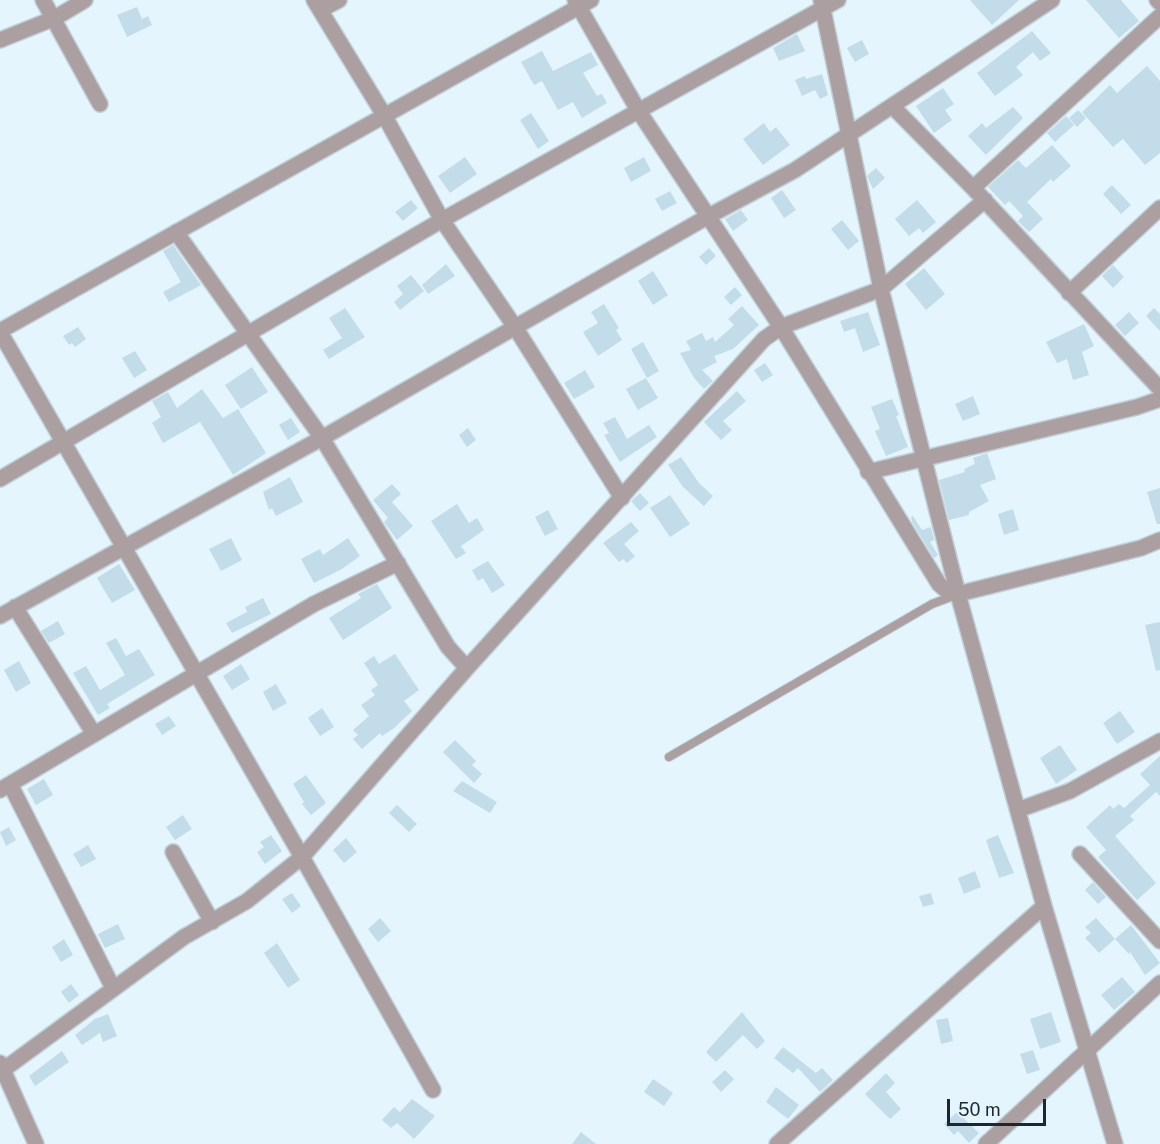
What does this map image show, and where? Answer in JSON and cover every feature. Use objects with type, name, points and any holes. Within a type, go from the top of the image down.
[{"type":"street","points":[[43,0],[55,18],[100,104]]},
{"type":"street","points":[[0,40],[55,18],[85,0]]},
{"type":"street","points":[[339,0],[317,5],[384,115],[442,220],[515,327],[622,498]]},
{"type":"street","points":[[0,479],[442,220],[822,5],[838,0]]},
{"type":"street","points":[[0,616],[322,438],[707,217],[795,170],[1053,0]]},
{"type":"street","points":[[433,1090],[302,856],[0,331],[582,2],[638,110],[781,327],[868,472],[939,584],[958,594],[1141,548],[1160,540]]},
{"type":"street","points":[[822,5],[881,289],[958,594],[1044,906],[1115,1144]]},
{"type":"street","points":[[974,188],[1160,16]]},
{"type":"street","points":[[893,107],[974,188],[1160,389]]},
{"type":"street","points":[[36,1144],[1,1066],[184,937],[247,901],[302,856],[467,668],[764,339],[781,327],[881,289],[984,200]]},
{"type":"street","points":[[1069,293],[1160,208]]},
{"type":"street","points":[[176,232],[322,438],[448,647],[467,668]]},
{"type":"street","points":[[868,472],[1137,407],[1160,399]]},
{"type":"street","points":[[114,988],[5,787],[314,604],[398,563]]},
{"type":"street","points":[[15,607],[94,734]]},
{"type":"street","points":[[1018,810],[1070,791],[1160,741]]},
{"type":"street","points":[[173,852],[212,922]]},
{"type":"street","points":[[1080,854],[1160,941]]},
{"type":"street","points":[[777,1144],[1044,906]]},
{"type":"street","points":[[986,1144],[1160,983]]},
{"type":"lane","points":[[669,757],[932,604],[958,594]]},
{"type":"building","points":[[970,0],[1019,0],[992,25]]},
{"type":"building","points":[[1086,0],[1121,0],[1139,21],[1119,38]]},
{"type":"building","points":[[137,7],[142,19],[148,16],[152,25],[127,37],[117,15]]},
{"type":"building","points":[[1032,31],[1051,53],[1040,61],[1033,52],[1016,67],[1023,75],[995,96],[977,73]]},
{"type":"building","points":[[797,34],[805,51],[779,61],[773,48]]},
{"type":"building","points":[[862,40],[869,54],[855,62],[847,48]]},
{"type":"building","points":[[542,51],[553,71],[591,52],[598,65],[583,73],[597,96],[602,94],[607,103],[582,118],[573,102],[558,110],[542,81],[534,85],[521,62]]},
{"type":"building","points":[[1147,66],[1160,81],[1160,153],[1145,165],[1123,139],[1113,147],[1082,112],[1110,85],[1117,93]]},
{"type":"building","points":[[822,74],[828,95],[820,99],[815,90],[802,96],[795,80]]},
{"type":"building","points":[[943,88],[954,104],[945,110],[952,120],[934,133],[916,106]]},
{"type":"building","points":[[1013,107],[1023,118],[986,155],[968,136],[982,123],[986,128]]},
{"type":"building","points":[[1078,110],[1086,118],[1077,127],[1069,118]]},
{"type":"building","points":[[531,113],[549,141],[538,149],[520,120]]},
{"type":"building","points":[[1066,116],[1074,125],[1055,142],[1047,133]]},
{"type":"building","points":[[764,123],[770,132],[776,127],[790,145],[763,165],[743,139]]},
{"type":"building","points":[[1052,145],[1071,166],[1053,182],[1051,179],[1027,202],[1043,219],[1029,232],[1018,221],[1023,216],[1009,201],[1005,205],[988,187],[1018,160],[1026,168]]},
{"type":"building","points":[[465,157],[477,174],[450,193],[438,176]]},
{"type":"building","points":[[644,157],[651,171],[631,182],[624,168]]},
{"type":"building","points":[[876,168],[885,178],[873,189],[867,176]]},
{"type":"building","points":[[1112,185],[1131,205],[1121,214],[1103,194]]},
{"type":"building","points":[[782,190],[796,210],[784,218],[771,198]]},
{"type":"building","points":[[670,191],[677,203],[662,211],[655,199]]},
{"type":"building","points":[[411,200],[418,208],[403,221],[395,212]]},
{"type":"building","points":[[917,200],[936,222],[923,233],[919,228],[909,236],[895,219]]},
{"type":"building","points":[[741,210],[748,220],[733,231],[725,219]]},
{"type":"building","points":[[842,220],[859,241],[848,250],[831,229]]},
{"type":"building","points":[[173,245],[201,285],[169,302],[163,292],[181,282],[163,251]]},
{"type":"building","points":[[709,248],[716,256],[706,265],[699,257]]},
{"type":"building","points":[[446,264],[455,276],[428,294],[422,285]]},
{"type":"building","points":[[1113,265],[1124,277],[1113,288],[1102,276]]},
{"type":"building","points":[[924,268],[945,294],[926,310],[905,284]]},
{"type":"building","points":[[653,271],[668,295],[653,305],[638,281]]},
{"type":"building","points":[[411,275],[424,291],[400,310],[394,302],[403,294],[397,286]]},
{"type":"building","points":[[735,287],[742,295],[731,305],[724,297]]},
{"type":"building","points":[[604,304],[619,328],[616,330],[622,340],[598,356],[583,332],[598,323],[591,312]]},
{"type":"building","points":[[742,306],[759,325],[733,349],[714,356],[717,362],[702,370],[713,381],[704,389],[694,378],[680,353],[691,350],[686,341],[702,333],[706,341],[713,337],[715,342],[734,325],[728,319]]},
{"type":"building","points":[[345,308],[365,337],[329,359],[323,350],[342,338],[329,318]]},
{"type":"building","points":[[1154,308],[1160,314],[1160,331],[1146,316]]},
{"type":"building","points":[[868,312],[880,345],[863,352],[855,328],[844,332],[840,321]]},
{"type":"building","points":[[1129,312],[1139,323],[1125,336],[1115,325]]},
{"type":"building","points":[[1084,324],[1094,346],[1082,352],[1089,375],[1073,380],[1067,359],[1057,363],[1046,342]]},
{"type":"building","points":[[78,327],[86,339],[75,347],[72,343],[69,345],[63,336]]},
{"type":"building","points":[[643,342],[659,371],[647,378],[631,349]]},
{"type":"building","points":[[135,351],[147,370],[134,378],[122,358]]},
{"type":"building","points":[[765,363],[773,375],[762,382],[754,370]]},
{"type":"building","points":[[252,367],[268,392],[241,409],[225,385]]},
{"type":"building","points":[[585,370],[595,387],[574,399],[564,383]]},
{"type":"building","points":[[646,378],[658,398],[638,410],[626,389]]},
{"type":"building","points":[[202,389],[223,418],[238,409],[266,453],[233,475],[200,422],[163,443],[152,423],[161,417],[152,401],[168,392],[177,408]]},
{"type":"building","points":[[737,391],[746,401],[723,421],[732,430],[721,440],[704,422]]},
{"type":"building","points":[[973,396],[980,414],[963,421],[955,404]]},
{"type":"building","points":[[892,399],[908,447],[886,456],[875,431],[880,429],[871,407]]},
{"type":"building","points":[[615,417],[627,439],[649,425],[657,437],[620,462],[604,435],[609,433],[603,423]]},
{"type":"building","points":[[291,418],[300,432],[288,440],[279,425]]},
{"type":"building","points":[[468,428],[476,440],[467,447],[459,435]]},
{"type":"building","points":[[987,453],[996,479],[980,485],[989,501],[969,512],[969,515],[949,520],[939,480],[965,472],[964,469],[975,464],[973,458]]},
{"type":"building","points":[[681,457],[699,483],[713,496],[704,506],[683,487],[668,465]]},
{"type":"building","points":[[290,477],[303,502],[276,516],[272,508],[269,510],[263,492]]},
{"type":"building","points":[[392,484],[401,494],[392,502],[413,526],[397,540],[384,522],[388,518],[373,500]]},
{"type":"building","points":[[1160,488],[1160,524],[1157,524],[1147,492]]},
{"type":"building","points":[[640,493],[649,503],[640,511],[631,501]]},
{"type":"building","points":[[670,495],[690,524],[670,537],[650,508]]},
{"type":"building","points":[[457,504],[469,523],[477,518],[484,530],[461,546],[466,553],[456,559],[431,521]]},
{"type":"building","points":[[1013,509],[1019,530],[1004,535],[998,514]]},
{"type":"building","points":[[548,510],[558,529],[545,536],[535,517]]},
{"type":"building","points":[[913,516],[922,530],[931,527],[934,540],[930,542],[938,555],[934,558],[912,522],[911,517]]},
{"type":"building","points":[[631,522],[639,531],[624,544],[635,556],[627,563],[623,559],[619,562],[603,543]]},
{"type":"building","points":[[231,538],[242,560],[221,571],[209,549]]},
{"type":"building","points":[[348,538],[360,556],[342,569],[314,583],[301,559],[320,549],[323,555]]},
{"type":"building","points":[[488,561],[505,585],[492,593],[483,578],[478,581],[472,570]]},
{"type":"building","points":[[119,564],[135,590],[112,603],[97,578]]},
{"type":"building","points":[[377,584],[392,608],[343,640],[329,618],[361,598],[358,594]]},
{"type":"building","points":[[263,598],[271,614],[232,633],[226,623],[247,612],[245,607]]},
{"type":"building","points":[[58,621],[65,634],[49,643],[41,631]]},
{"type":"building","points":[[1160,622],[1160,670],[1156,671],[1145,625]]},
{"type":"building","points":[[116,638],[126,656],[139,649],[155,675],[107,704],[110,708],[98,715],[73,673],[86,666],[100,690],[125,675],[106,643]]},
{"type":"building","points":[[395,654],[419,690],[404,701],[412,711],[393,729],[382,736],[380,733],[362,749],[353,739],[358,735],[353,730],[369,716],[361,705],[375,695],[371,690],[378,685],[364,663],[374,656],[379,664]]},
{"type":"building","points":[[19,661],[31,683],[16,692],[4,670]]},
{"type":"building","points":[[241,664],[250,679],[232,690],[223,676]]},
{"type":"building","points":[[276,684],[287,703],[273,711],[263,692]]},
{"type":"building","points":[[322,708],[334,727],[320,736],[308,718]]},
{"type":"building","points":[[1120,711],[1135,732],[1117,744],[1103,723]]},
{"type":"building","points":[[169,716],[176,726],[162,735],[155,724]]},
{"type":"building","points":[[455,740],[476,761],[472,765],[482,774],[474,783],[443,752]]},
{"type":"building","points":[[1060,745],[1077,770],[1056,784],[1040,758]]},
{"type":"building","points":[[1160,756],[1160,796],[1156,792],[1130,816],[1134,820],[1115,836],[1156,883],[1137,900],[1098,857],[1106,850],[1086,827],[1110,805],[1113,809],[1119,804],[1124,808],[1150,785],[1140,774]]},
{"type":"building","points":[[306,775],[326,803],[311,815],[302,804],[304,802],[293,784]]},
{"type":"building","points":[[44,779],[53,795],[36,805],[27,789]]},
{"type":"building","points":[[462,781],[497,802],[490,813],[453,791]]},
{"type":"building","points":[[397,805],[417,824],[409,832],[389,813]]},
{"type":"building","points":[[183,815],[192,829],[175,840],[166,827]]},
{"type":"building","points":[[9,827],[16,840],[6,846],[0,832]]},
{"type":"building","points":[[271,835],[282,851],[265,864],[257,852],[264,847],[260,842]]},
{"type":"building","points":[[998,835],[1014,873],[999,878],[986,840]]},
{"type":"building","points":[[346,838],[357,852],[344,863],[333,850]]},
{"type":"building","points":[[88,845],[96,859],[81,867],[73,854]]},
{"type":"building","points":[[975,871],[981,887],[964,894],[958,878]]},
{"type":"building","points":[[1093,882],[1106,897],[1098,904],[1085,890]]},
{"type":"building","points":[[292,893],[301,906],[292,913],[282,899]]},
{"type":"building","points":[[931,893],[934,904],[923,907],[919,896]]},
{"type":"building","points":[[380,918],[391,931],[378,942],[368,929]]},
{"type":"building","points":[[1096,918],[1115,939],[1099,953],[1085,938],[1091,933],[1085,927]]},
{"type":"building","points":[[118,924],[125,939],[105,948],[98,934]]},
{"type":"building","points":[[1131,925],[1160,963],[1145,975],[1130,952],[1129,954],[1115,939]]},
{"type":"building","points":[[64,939],[73,955],[61,962],[52,947]]},
{"type":"building","points":[[277,943],[300,980],[288,988],[264,953]]},
{"type":"building","points":[[1122,977],[1135,992],[1114,1010],[1101,995]]},
{"type":"building","points":[[71,984],[79,995],[69,1003],[61,992]]},
{"type":"building","points":[[742,1012],[765,1041],[757,1049],[743,1035],[716,1062],[706,1052]]},
{"type":"building","points":[[1051,1012],[1061,1042],[1040,1049],[1030,1019]]},
{"type":"building","points":[[108,1014],[117,1036],[103,1042],[100,1033],[82,1045],[75,1035],[95,1019]]},
{"type":"building","points":[[948,1018],[953,1041],[941,1044],[936,1020]]},
{"type":"building","points":[[783,1047],[816,1073],[822,1068],[833,1080],[820,1092],[798,1068],[793,1073],[774,1058]]},
{"type":"building","points":[[1033,1050],[1040,1070],[1027,1074],[1020,1054]]},
{"type":"building","points":[[62,1051],[69,1062],[35,1086],[29,1076]]},
{"type":"building","points":[[725,1070],[734,1079],[721,1092],[712,1082]]},
{"type":"building","points":[[886,1073],[895,1083],[886,1092],[901,1109],[890,1119],[865,1094]]},
{"type":"building","points":[[653,1079],[673,1093],[664,1106],[644,1092]]},
{"type":"building","points":[[776,1087],[799,1105],[788,1119],[766,1102]]},
{"type":"building","points":[[412,1099],[435,1116],[414,1139],[397,1123],[391,1128],[382,1120],[394,1107],[400,1112]]},
{"type":"building","points":[[957,1112],[979,1133],[969,1143],[958,1131],[954,1135],[944,1124]]},
{"type":"building","points":[[581,1132],[596,1144],[572,1144]]}]
